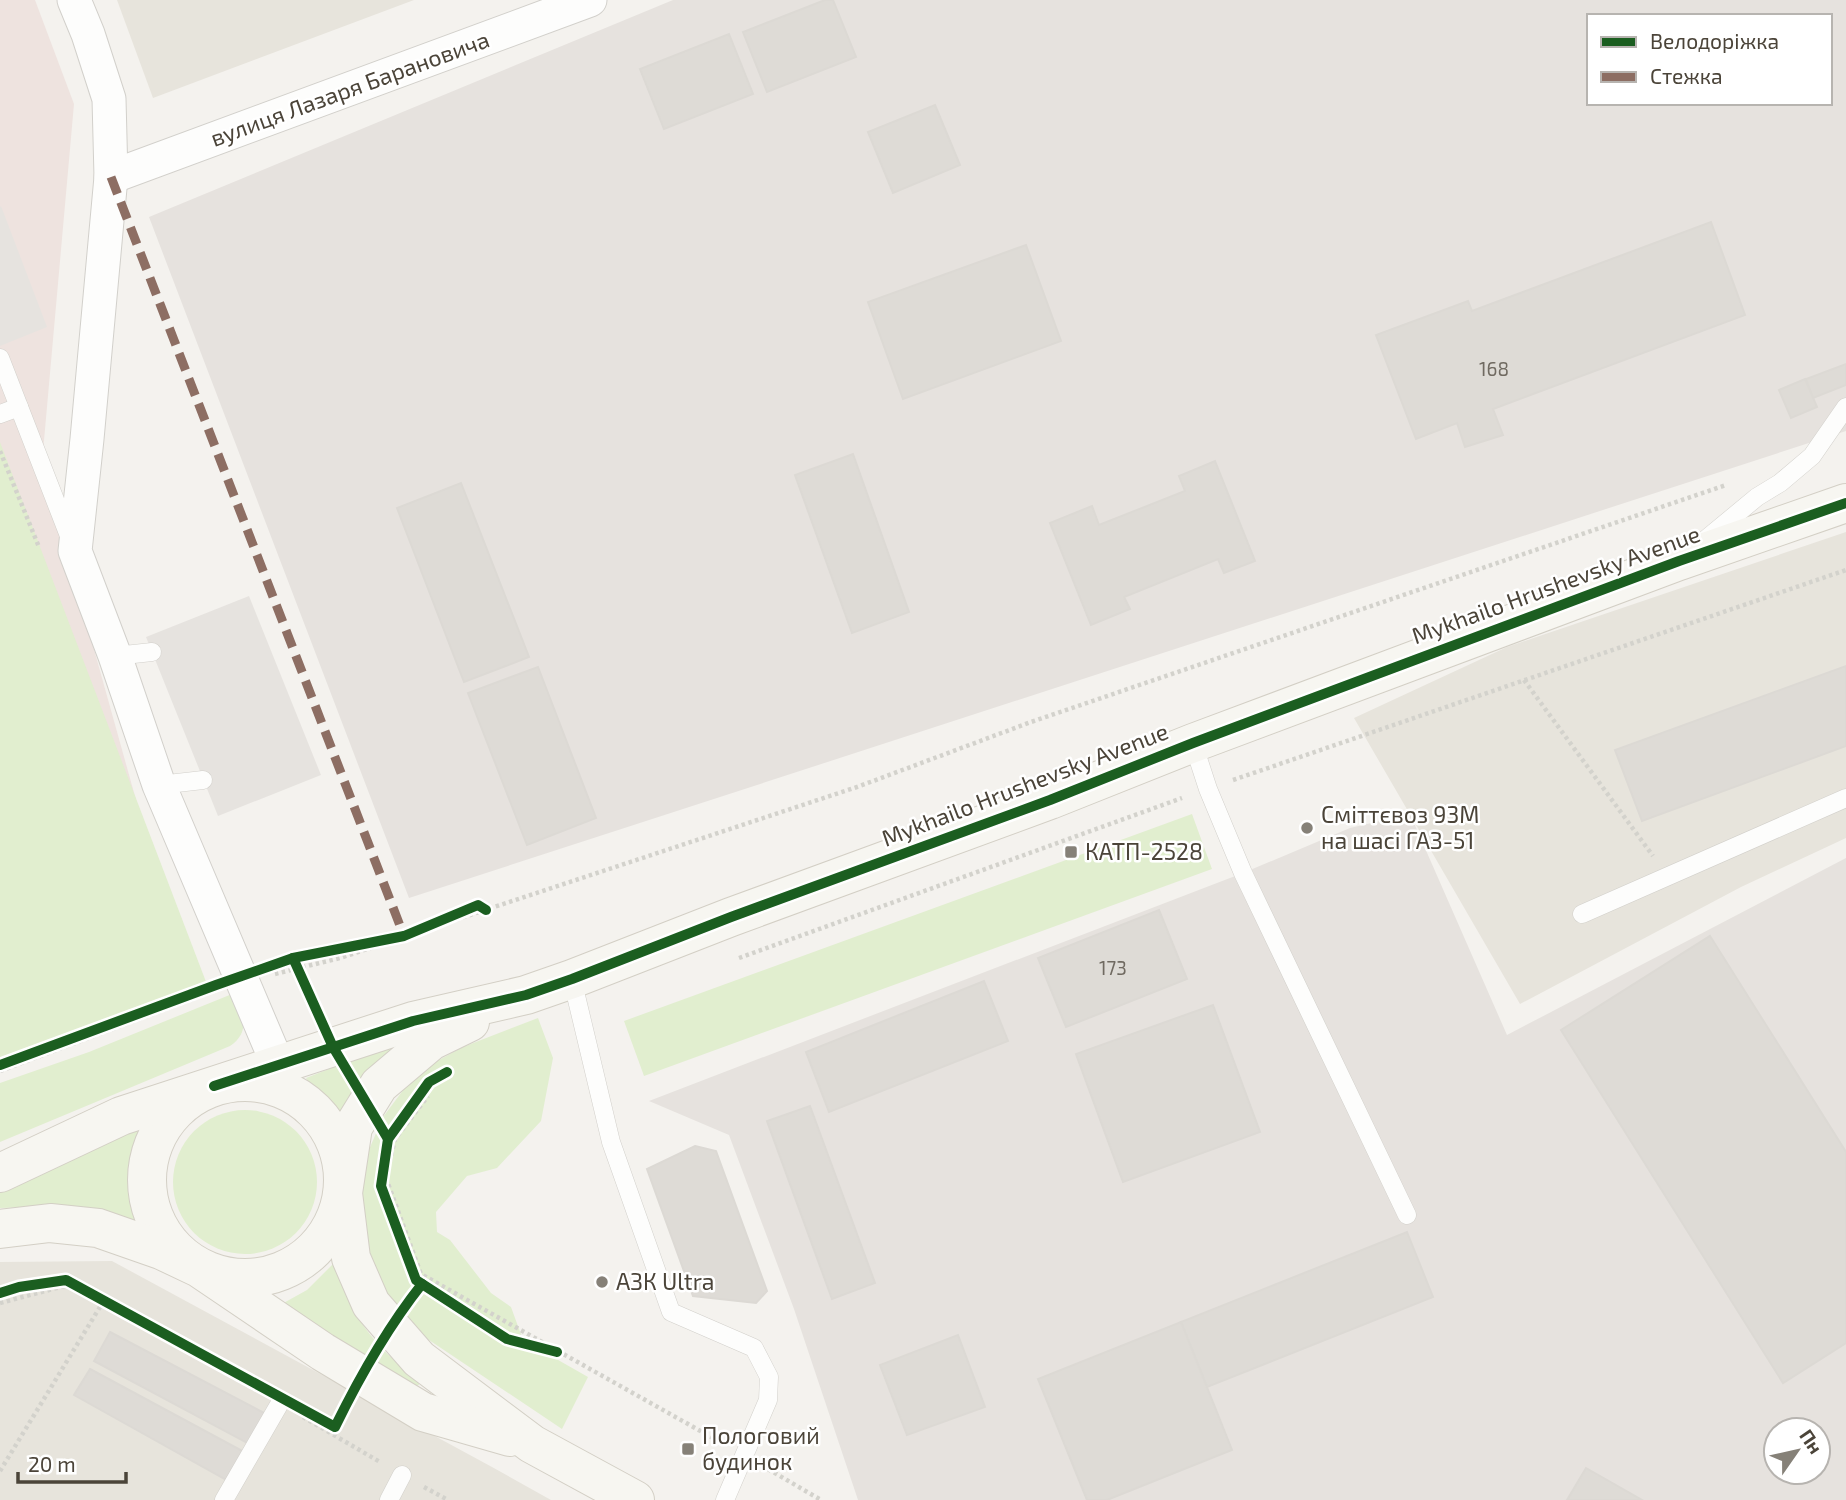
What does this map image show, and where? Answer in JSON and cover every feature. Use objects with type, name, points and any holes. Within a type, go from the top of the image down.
[{"type":"street","points":[[74,0],[109,99],[111,177],[75,551],[115,656],[159,785],[278,1065],[331,1134],[342,1162],[351,1258],[371,1304],[419,1359],[532,1444],[635,1500]]},
{"type":"street","name":"вулиця Лазаря Барановича","points":[[111,177],[590,0]]},
{"type":"street","name":"Mykhailo Hrushevsky Avenue","points":[[0,1173],[121,1116],[413,1021],[526,995],[572,979],[1679,561],[1846,503]]},
{"type":"street","name":"Mykhailo Hrushevsky Avenue","points":[[343,1193],[353,1127],[379,1085],[431,1041],[526,995]]},
{"type":"street","points":[[314,1109],[292,1094],[267,1084],[240,1081],[214,1086],[185,1101],[163,1126],[149,1156],[146,1189],[155,1220],[173,1248],[323,1352],[423,1412],[532,1444]]},
{"type":"street","points":[[0,1229],[50,1223],[98,1228],[229,1278],[261,1278],[291,1268],[316,1249],[334,1223],[343,1193]]},
{"type":"lane","points":[[0,358],[75,551]]},
{"type":"lane","points":[[0,414],[19,407]]},
{"type":"lane","points":[[1679,561],[1812,456],[1846,407]]},
{"type":"lane","points":[[115,656],[152,652]]},
{"type":"lane","points":[[1194,743],[1208,789],[1243,873],[1407,1215]]},
{"type":"lane","points":[[159,785],[203,780]]},
{"type":"lane","points":[[1582,914],[1846,798]]},
{"type":"lane","points":[[572,979],[611,1142],[671,1312],[754,1348],[769,1377],[768,1400],[725,1500]]},
{"type":"lane","points":[[224,1500],[279,1399]]},
{"type":"lane","points":[[389,1500],[402,1475]]},
{"type":"path","points":[[0,451],[42,554]]},
{"type":"path","points":[[0,1065],[242,979],[404,936],[478,905],[486,910],[857,787],[1031,722],[1737,482]]},
{"type":"path","points":[[732,960],[1208,789],[1846,570]]},
{"type":"path","points":[[1524,680],[1668,876]]},
{"type":"path","points":[[295,963],[303,979]]},
{"type":"path","points":[[0,1071],[242,979]]},
{"type":"path","points":[[430,1088],[395,1139],[386,1179],[421,1274],[821,1500]]},
{"type":"path","points":[[430,1088],[388,1139],[381,1186],[416,1280],[475,1318]]},
{"type":"path","points":[[0,1293],[19,1287],[66,1280],[279,1399]]},
{"type":"path","points":[[390,1326],[422,1284]]},
{"type":"path","points":[[0,1303],[68,1285],[279,1399],[352,1435],[358,1450],[402,1475]]},
{"type":"path","points":[[0,1471],[103,1302]]},
{"type":"path","points":[[520,1342],[557,1352]]},
{"type":"shaded area","points":[[0,0],[35,0],[74,104],[42,463],[186,979],[0,1053]]},
{"type":"shaded area","points":[[117,0],[414,0],[153,98]]},
{"type":"shaded area","points":[[673,0],[1846,0],[1846,431],[409,898],[149,217]]},
{"type":"shaded area","points":[[0,207],[47,327],[0,346]]},
{"type":"shaded area","points":[[1846,532],[1846,838],[1741,887],[1520,1004],[1354,718],[1507,647]]},
{"type":"shaded area","points":[[249,596],[321,775],[218,816],[146,637]]},
{"type":"shaded area","points":[[1410,814],[1507,1035],[1846,858],[1846,1500],[858,1500],[794,1309],[729,1135],[649,1101],[1243,873],[1350,828]]},
{"type":"shaded area","points":[[112,1261],[551,1500],[0,1500],[0,1262]]},
{"type":"green space","points":[[0,442],[208,987],[0,1060]]},
{"type":"green space","points":[[1192,814],[1212,869],[644,1076],[624,1021]]},
{"type":"green space","points":[[237,992],[244,1022],[241,1035],[230,1046],[0,1142],[0,1083],[89,1052]]},
{"type":"green space","points":[[538,1018],[553,1058],[541,1121],[497,1168],[467,1176],[436,1212],[437,1232],[450,1240],[491,1293],[511,1307],[523,1340],[588,1377],[562,1429],[423,1336],[387,1295],[370,1258],[363,1202],[362,1181],[368,1152],[383,1117],[407,1085],[426,1067],[463,1047]]},
{"type":"green space","points":[[403,1040],[338,1121],[330,1119],[306,1078]]},
{"type":"green space","points":[[245,1110],[273,1115],[296,1131],[312,1154],[317,1182],[312,1210],[296,1233],[273,1249],[245,1254],[217,1249],[194,1233],[178,1210],[173,1182],[178,1154],[194,1131],[217,1115]]},
{"type":"green space","points":[[144,1124],[134,1152],[131,1174],[137,1225],[59,1206],[0,1208],[0,1186]]},
{"type":"green space","points":[[335,1262],[359,1319],[390,1356],[418,1378],[419,1385],[412,1387],[280,1305],[307,1290]]},
{"type":"building","points":[[825,0],[833,0],[856,57],[767,92],[743,32]]},
{"type":"building","points":[[729,34],[753,94],[664,129],[640,69]]},
{"type":"building","points":[[935,105],[960,165],[893,193],[868,132]]},
{"type":"building","points":[[1711,222],[1745,315],[1493,409],[1503,435],[1465,447],[1457,423],[1416,439],[1376,335],[1468,301],[1472,311]]},
{"type":"building","points":[[1026,245],[1061,341],[903,399],[868,302]]},
{"type":"building","points":[[1846,364],[1846,385],[1813,398],[1806,379]]},
{"type":"building","points":[[1805,379],[1817,407],[1791,418],[1779,390]]},
{"type":"building","points":[[853,454],[909,612],[852,633],[795,475]]},
{"type":"building","points":[[1215,461],[1255,561],[1224,573],[1218,559],[1124,597],[1130,609],[1091,625],[1050,523],[1092,506],[1099,525],[1185,491],[1179,476]]},
{"type":"building","points":[[461,483],[529,657],[464,682],[397,508]]},
{"type":"building","points":[[1846,666],[1846,746],[1642,821],[1615,750]]},
{"type":"building","points":[[538,667],[596,818],[527,845],[468,693]]},
{"type":"building","points":[[1159,910],[1187,979],[1066,1027],[1038,958]]},
{"type":"building","points":[[1710,936],[1846,1152],[1846,1343],[1783,1383],[1561,1030]]},
{"type":"building","points":[[984,981],[1008,1041],[829,1112],[806,1052]]},
{"type":"building","points":[[1213,1005],[1260,1132],[1123,1182],[1076,1054]]},
{"type":"building","points":[[810,1106],[875,1283],[832,1299],[767,1121]]},
{"type":"building","points":[[695,1146],[716,1151],[767,1291],[756,1303],[693,1296],[647,1169]]},
{"type":"building","points":[[1407,1232],[1433,1297],[1207,1387],[1181,1322]]},
{"type":"building","points":[[1181,1322],[1232,1450],[1107,1500],[1087,1500],[1038,1379]]},
{"type":"building","points":[[110,1332],[266,1414],[251,1445],[94,1361]]},
{"type":"building","points":[[958,1335],[985,1407],[907,1435],[880,1365]]},
{"type":"building","points":[[90,1369],[246,1453],[232,1483],[74,1395]]},
{"type":"building","points":[[1586,1468],[1642,1500],[1567,1500]]},
{"type":"marked path","points":[[111,177],[404,936]]},
{"type":"cycle path","points":[[214,1086],[413,1021],[526,995],[572,979],[1679,561],[1846,503]]},
{"type":"cycle path","points":[[293,958],[404,936],[478,905],[486,910]]},
{"type":"cycle path","points":[[0,1065],[293,958],[333,1047],[388,1139]]},
{"type":"cycle path","points":[[447,1072],[429,1082],[388,1139],[381,1186],[416,1280],[507,1339],[557,1352]]},
{"type":"cycle path","points":[[0,1293],[19,1287],[66,1280],[335,1427],[375,1353],[422,1284]]},
{"type":"place","name":"Сміттєвоз 93М на шасі ГАЗ-51","points":[[1307,828]]},
{"type":"place","name":"КАТП-2528","points":[[1071,852]]},
{"type":"place","name":"АЗК Ultra","points":[[602,1282]]},
{"type":"place","name":"Пологовий будинок","points":[[688,1449]]}]
